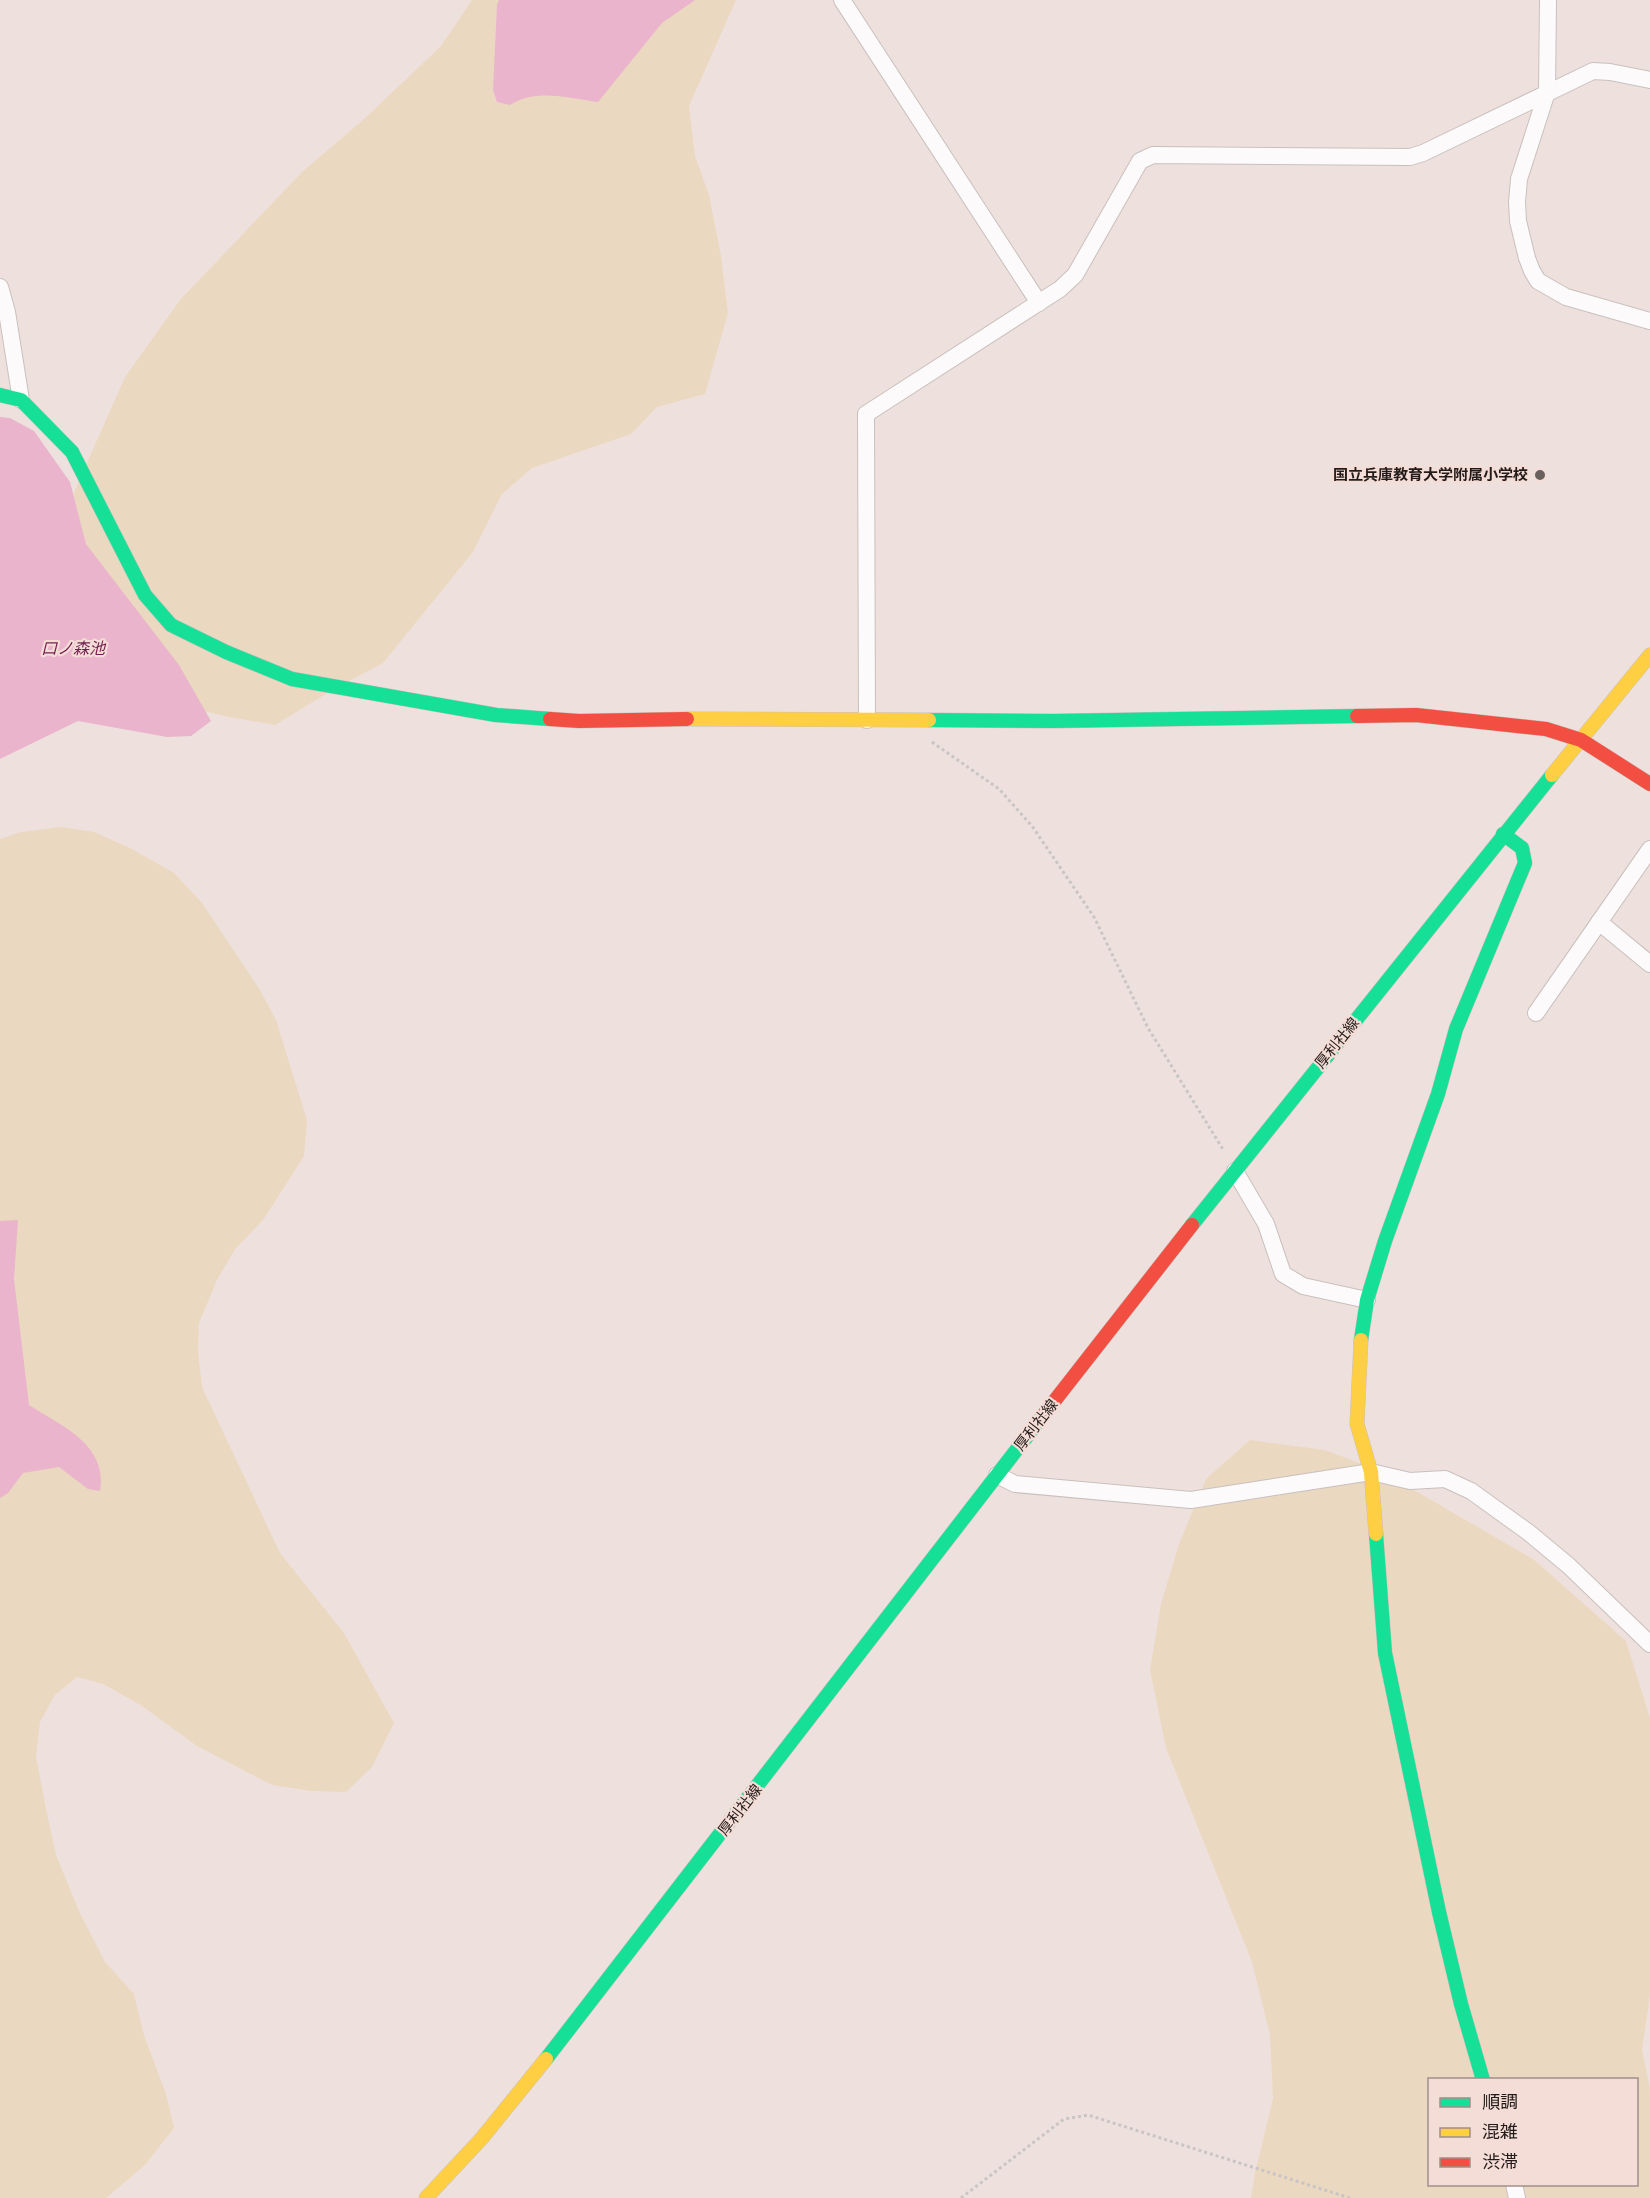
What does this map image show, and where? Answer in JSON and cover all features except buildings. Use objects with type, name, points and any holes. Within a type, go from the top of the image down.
[{"type":"street","points":[[842,0],[1039,303]]},
{"type":"street","points":[[1548,0],[1547,92],[1520,179],[1517,202],[1518,221],[1532,271],[1538,281],[1566,297],[1650,321]]},
{"type":"street","points":[[867,720],[866,414],[1060,289],[1075,275],[1135,167],[1146,158],[1153,155],[1410,157],[1423,153],[1585,74],[1601,70],[1650,80]]},
{"type":"street","points":[[0,288],[7,312],[21,400]]},
{"type":"street","points":[[0,395],[21,400],[72,452],[145,595],[171,625],[226,652],[292,679],[496,715],[579,721],[624,719],[1053,721],[1416,715],[1546,729],[1581,740],[1650,784]]},
{"type":"street","name":"厚利社線","points":[[426,2198],[482,2138],[546,2059],[1130,1303],[1503,834],[1650,655]]},
{"type":"street","points":[[1483,2078],[1461,2004],[1439,1912],[1385,1653],[1371,1472],[1357,1424],[1361,1341],[1368,1300],[1385,1241],[1438,1094],[1456,1029],[1525,863],[1522,848],[1503,834]]},
{"type":"street","points":[[1536,1013],[1650,849]]},
{"type":"street","points":[[1599,922],[1650,964]]},
{"type":"street","points":[[1235,1171],[1266,1224],[1283,1274],[1303,1286],[1368,1300]]},
{"type":"street","points":[[997,1475],[1015,1484],[1191,1500],[1371,1472],[1410,1481],[1445,1479],[1471,1491],[1528,1532],[1569,1566],[1650,1644]]},
{"type":"path","points":[[911,720],[934,744],[999,789],[1032,826],[1094,917],[1148,1028],[1235,1171]]},
{"type":"path","points":[[961,2198],[1064,2120],[1088,2115],[1350,2198]]},
{"type":"shaded area","points":[[472,0],[736,0],[689,106],[695,156],[709,195],[721,256],[728,313],[705,394],[657,407],[631,434],[532,468],[502,494],[473,552],[383,663],[334,689],[275,725],[173,704],[58,534],[78,483],[125,377],[180,300],[302,172],[363,120],[441,46]]},
{"type":"shaded area","points":[[62,827],[94,832],[130,848],[174,873],[202,903],[260,990],[276,1020],[307,1120],[304,1156],[263,1220],[235,1249],[217,1280],[199,1323],[198,1351],[202,1387],[280,1553],[344,1633],[394,1723],[372,1767],[346,1792],[312,1791],[272,1785],[197,1746],[142,1706],[103,1684],[77,1677],[55,1695],[40,1722],[36,1756],[56,1855],[79,1911],[105,1962],[134,1994],[144,2035],[166,2094],[174,2128],[145,2165],[106,2198],[0,2198],[0,839],[21,832]]},
{"type":"shaded area","points":[[1250,1440],[1325,1450],[1381,1471],[1533,1559],[1626,1641],[1650,1718],[1650,1996],[1642,2050],[1650,2089],[1650,2198],[1251,2198],[1273,2099],[1270,2035],[1252,1962],[1166,1748],[1150,1670],[1161,1604],[1179,1544],[1206,1479]]},
{"type":"water","points":[[499,0],[695,0],[662,23],[598,102],[542,96],[520,100],[510,105],[497,102],[493,90]]},
{"type":"water","name":"口ノ森池","points":[[0,417],[10,418],[34,431],[70,482],[86,544],[179,665],[211,721],[191,736],[167,737],[78,721],[0,759]]},
{"type":"water","points":[[18,1220],[14,1279],[29,1405],[80,1438],[97,1461],[101,1475],[100,1491],[88,1489],[59,1467],[23,1473],[8,1493],[0,1498],[0,1221]]},
{"type":"traffic: fast","points":[[0,395],[21,400],[72,452],[145,595],[171,625],[226,652],[292,679],[496,715],[550,719]]},
{"type":"traffic: fast","points":[[929,720],[1053,721],[1357,716]]},
{"type":"traffic: fast","points":[[1192,1225],[1552,775]]},
{"type":"traffic: fast","points":[[1361,1340],[1367,1300],[1385,1241],[1438,1094],[1456,1029],[1525,863],[1522,848],[1503,834]]},
{"type":"traffic: fast","points":[[546,2059],[1045,1413]]},
{"type":"traffic: fast","points":[[1376,1534],[1385,1653],[1439,1912],[1461,2004],[1482,2078]]},
{"type":"traffic: slow","points":[[1552,775],[1650,655]]},
{"type":"traffic: slow","points":[[687,719],[929,720]]},
{"type":"traffic: slow","points":[[1361,1340],[1357,1424],[1371,1472],[1376,1534]]},
{"type":"traffic: slow","points":[[426,2198],[482,2138],[546,2059]]},
{"type":"traffic: jam","points":[[1357,716],[1416,715],[1546,729],[1581,740],[1650,784]]},
{"type":"traffic: jam","points":[[550,719],[579,721],[687,719]]},
{"type":"traffic: jam","points":[[1045,1413],[1192,1225]]},
{"type":"place","name":"国立兵庫教育大学附属小学校","points":[[1540,475]]}]
